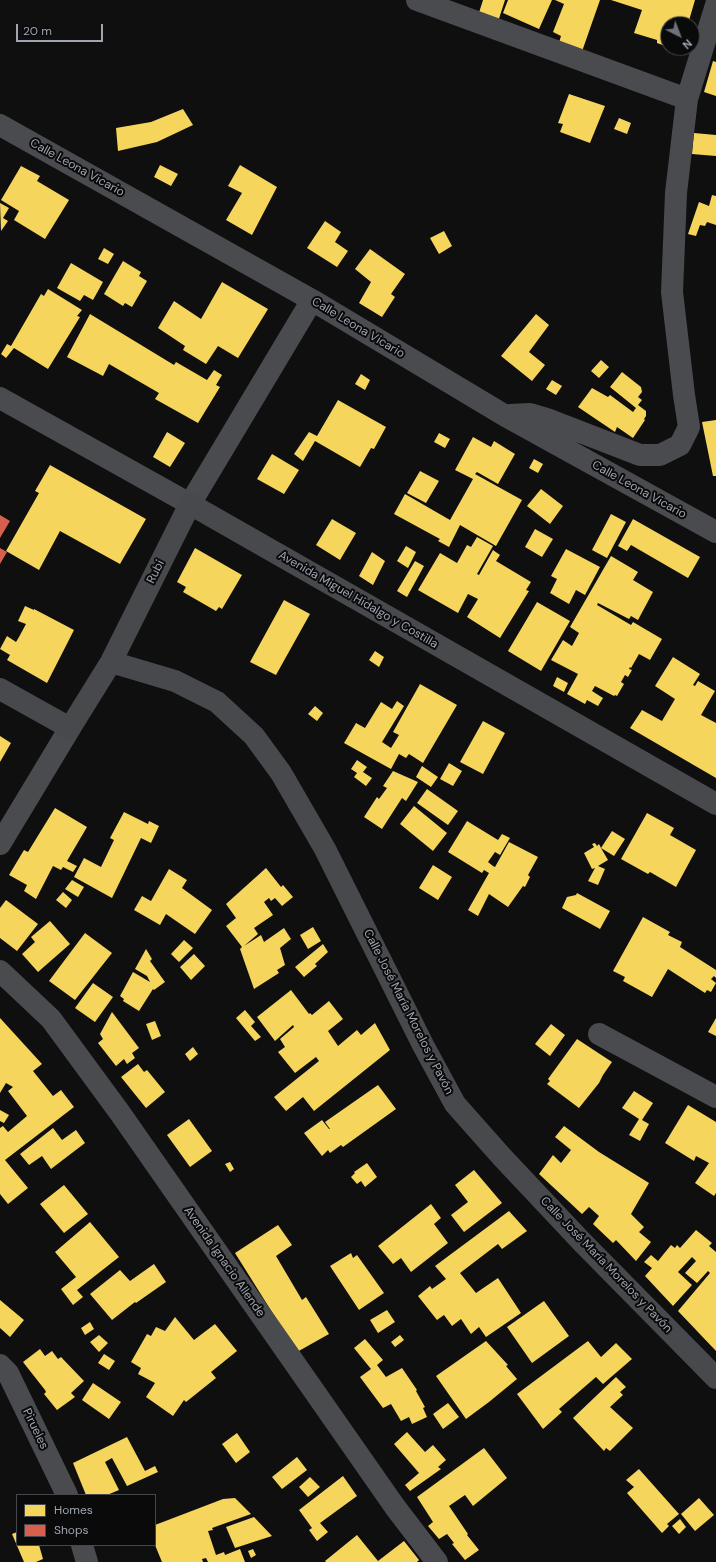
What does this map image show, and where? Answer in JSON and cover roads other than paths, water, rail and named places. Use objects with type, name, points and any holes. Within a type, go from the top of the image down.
[{"type":"street","points":[[417,0],[687,99]]},
{"type":"street","points":[[504,415],[530,414],[547,419],[640,455],[660,455],[680,445],[689,427],[672,292],[676,193],[687,99],[716,5]]},
{"type":"street","name":"Calle Leona Vicario","points":[[0,125],[312,300],[504,415],[716,532]]},
{"type":"street","name":"Rubi","points":[[0,844],[110,662],[190,504],[312,300]]},
{"type":"street","name":"Avenida Miguel Hidalgo y Costilla","points":[[0,398],[190,504],[716,804]]},
{"type":"street","name":"Calle José María Morelos y Pavón","points":[[110,662],[175,681],[217,702],[254,736],[281,773],[325,849],[423,1045],[456,1104],[502,1157],[582,1242],[716,1378]]},
{"type":"street","points":[[0,688],[70,728]]},
{"type":"street","name":"Avenida Ignacio Allende","points":[[0,971],[51,1019],[120,1113],[395,1507],[437,1562]]},
{"type":"street","points":[[599,1034],[716,1097]]},
{"type":"street","name":"Pirueles","points":[[0,1365],[8,1373],[67,1494]]},
{"type":"street","points":[[82,1546],[87,1562]]}]
